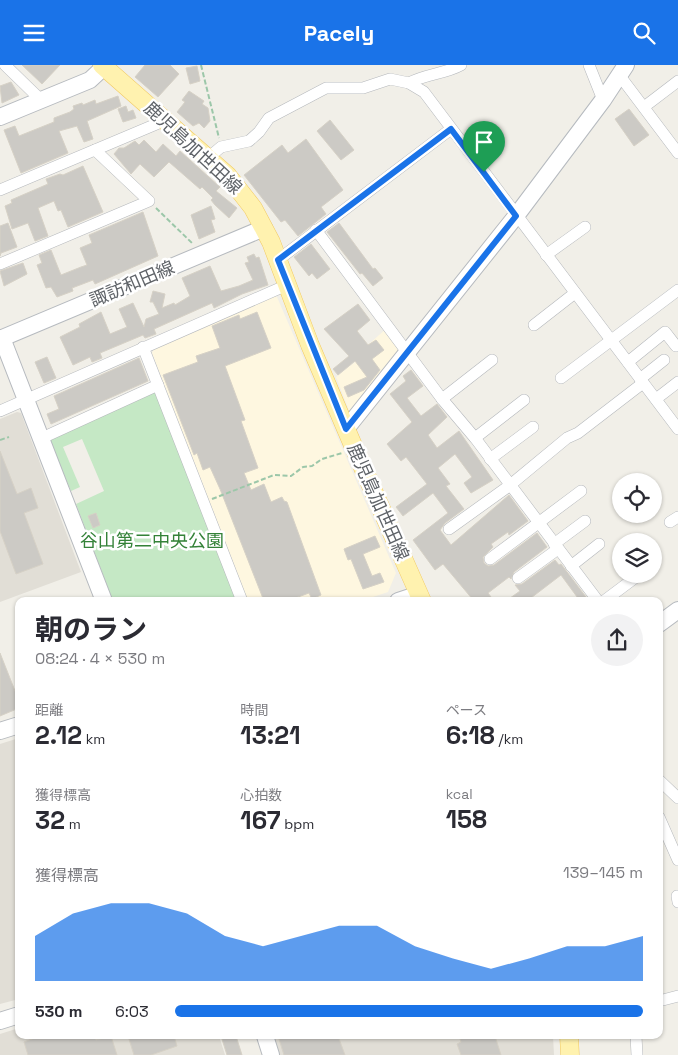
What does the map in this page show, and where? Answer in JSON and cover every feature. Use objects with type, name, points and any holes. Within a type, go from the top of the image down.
[{"type":"main road","name":"鹿児島加世田線","points":[[103,66],[166,120],[215,153],[264,228],[346,429],[421,597]]},
{"type":"main road","points":[[569,1039],[570,1055]]},
{"type":"street","points":[[5,65],[41,100]]},
{"type":"street","points":[[409,83],[420,77],[454,69],[461,65]]},
{"type":"street","points":[[589,65],[603,100]]},
{"type":"street","points":[[0,117],[90,80],[103,66]]},
{"type":"street","points":[[346,429],[407,350],[516,216],[603,100],[623,70],[644,107],[678,153]]},
{"type":"street","points":[[215,153],[249,141],[269,118],[326,88],[362,88],[390,79],[409,83],[424,92],[678,429]]},
{"type":"street","points":[[644,107],[678,81]]},
{"type":"street","points":[[0,190],[166,120]]},
{"type":"street","points":[[278,260],[451,129]]},
{"type":"street","points":[[0,264],[148,201],[95,150]]},
{"type":"street","points":[[546,255],[585,227]]},
{"type":"street","name":"諏訪和田線","points":[[1,337],[264,228]]},
{"type":"street","points":[[316,230],[442,399],[475,438],[509,486],[595,597]]},
{"type":"street","points":[[0,411],[287,285]]},
{"type":"street","points":[[560,376],[678,290]]},
{"type":"street","points":[[534,325],[575,293]]},
{"type":"street","points":[[628,362],[665,332],[676,346]]},
{"type":"street","points":[[1,337],[27,399],[102,597]]},
{"type":"street","points":[[143,347],[240,597]]},
{"type":"street","points":[[442,399],[492,360]]},
{"type":"street","points":[[449,529],[509,486],[567,438],[578,433],[642,381],[664,360]]},
{"type":"street","points":[[656,399],[678,383]]},
{"type":"street","points":[[42,438],[158,385]]},
{"type":"street","points":[[475,438],[524,399]]},
{"type":"street","points":[[490,459],[533,427]]},
{"type":"street","points":[[490,559],[581,491]]},
{"type":"street","points":[[518,578],[585,521]]},
{"type":"street","points":[[571,566],[600,544]]},
{"type":"street","points":[[609,597],[628,583]]},
{"type":"street","points":[[663,621],[678,610]]},
{"type":"street","points":[[0,731],[15,726]]},
{"type":"street","points":[[663,785],[678,798]]},
{"type":"street","points":[[663,826],[678,861]]},
{"type":"street","points":[[663,1000],[678,996]]},
{"type":"street","points":[[0,1021],[15,1016]]},
{"type":"street","points":[[266,1039],[271,1055]]},
{"type":"street","points":[[636,1039],[637,1055]]},
{"type":"path","points":[[201,65],[215,153]]},
{"type":"path","points":[[148,201],[203,253]]},
{"type":"path","points":[[0,440],[9,437]]},
{"type":"path","points":[[204,503],[274,475],[291,476],[303,467],[312,466],[322,459],[344,452]]},
{"type":"shaded area","points":[[272,295],[277,297],[396,573],[388,592],[373,597],[246,597],[152,353],[155,347]]},
{"type":"shaded area","points":[[388,327],[402,346],[350,413],[336,377],[372,349],[369,344]]},
{"type":"shaded area","points":[[17,412],[21,413],[81,572],[0,602],[0,419]]},
{"type":"shaded area","points":[[15,739],[15,1000],[0,1004],[0,744]]},
{"type":"shaded area","points":[[15,1029],[15,1039],[220,1039],[225,1055],[0,1055],[0,1034]]},
{"type":"shaded area","points":[[274,1039],[553,1039],[554,1055],[279,1055]]},
{"type":"green space","name":"谷山第二中央公園","points":[[153,391],[158,395],[235,597],[111,597],[76,504],[104,491],[82,439],[63,447],[80,487],[71,491],[50,442],[53,436]]},
{"type":"building","points":[[22,65],[60,65],[42,84]]},
{"type":"building","points":[[145,65],[170,65],[179,74],[158,97],[135,77]]},
{"type":"building","points":[[197,66],[200,81],[190,84],[186,68]]},
{"type":"building","points":[[11,82],[19,95],[2,103],[0,86]]},
{"type":"building","points":[[189,91],[204,101],[202,104],[208,108],[210,121],[204,128],[199,123],[193,126],[177,112],[185,102],[182,100]]},
{"type":"building","points":[[118,96],[121,106],[87,121],[93,139],[84,142],[77,126],[59,131],[68,153],[21,173],[4,130],[15,126],[19,136],[54,122],[54,118],[70,112],[74,109],[73,106],[82,103],[83,105],[95,100],[96,104]]},
{"type":"building","points":[[126,106],[128,112],[133,110],[136,118],[123,122],[118,109]]},
{"type":"building","points":[[629,109],[649,135],[634,146],[615,119]]},
{"type":"building","points":[[330,120],[354,150],[341,160],[317,131]]},
{"type":"building","points":[[306,139],[343,190],[321,207],[326,214],[298,236],[285,220],[281,222],[244,175],[282,145],[288,153]]},
{"type":"building","points":[[144,140],[156,152],[163,144],[176,156],[180,151],[220,187],[216,191],[237,208],[229,218],[215,205],[211,200],[213,198],[202,187],[200,189],[169,162],[154,177],[140,164],[131,174],[114,154],[119,148],[124,148],[135,141],[139,145]]},
{"type":"building","points":[[83,166],[103,212],[68,227],[61,210],[58,211],[54,201],[38,208],[48,236],[35,241],[28,223],[12,229],[5,206],[12,203],[11,200],[48,184],[46,179],[60,174],[63,175]]},
{"type":"building","points":[[211,206],[215,219],[211,220],[215,232],[199,239],[191,215]]},
{"type":"building","points":[[143,212],[158,256],[95,284],[93,280],[72,288],[73,291],[57,297],[51,287],[46,288],[37,265],[42,263],[39,255],[51,250],[61,275],[87,265],[80,248],[92,243],[89,235]]},
{"type":"building","points":[[8,223],[17,247],[1,253],[0,256],[0,226]]},
{"type":"building","points":[[339,223],[373,269],[375,268],[383,278],[373,286],[362,273],[360,274],[327,232]]},
{"type":"building","points":[[311,244],[330,269],[317,279],[312,273],[309,276],[294,257]]},
{"type":"building","points":[[254,254],[256,258],[259,257],[268,285],[242,294],[214,308],[212,303],[154,329],[156,334],[145,338],[143,335],[100,353],[102,358],[92,362],[90,357],[73,365],[60,337],[80,327],[79,324],[101,312],[110,334],[127,327],[119,309],[133,303],[144,327],[146,319],[159,314],[153,302],[150,302],[153,291],[165,294],[162,308],[174,303],[175,305],[190,296],[182,278],[210,266],[221,291],[239,286],[253,280],[245,263],[249,262],[247,257]]},
{"type":"building","points":[[23,263],[27,274],[4,286],[0,271]]},
{"type":"building","points":[[358,304],[370,320],[357,331],[368,345],[376,340],[384,350],[372,359],[380,370],[364,390],[348,397],[344,387],[367,377],[355,361],[338,375],[333,369],[349,356],[324,329]]},
{"type":"building","points":[[257,312],[271,348],[225,366],[245,420],[241,421],[258,468],[244,473],[251,490],[264,484],[271,502],[282,497],[287,502],[321,595],[316,597],[311,597],[309,593],[298,597],[262,597],[220,489],[210,467],[203,470],[197,453],[194,455],[163,375],[198,362],[196,356],[220,348],[212,326],[239,315],[240,319]]},
{"type":"building","points":[[47,357],[56,378],[44,383],[35,362]]},
{"type":"building","points":[[139,358],[148,381],[51,424],[47,414],[59,409],[54,396]]},
{"type":"building","points":[[411,370],[423,386],[407,398],[421,416],[437,404],[447,417],[428,435],[437,448],[459,431],[493,480],[471,493],[464,483],[472,477],[455,454],[438,468],[450,484],[446,486],[464,509],[445,523],[440,530],[451,545],[509,495],[528,521],[509,535],[508,532],[491,544],[493,547],[483,557],[484,563],[488,566],[494,565],[537,533],[547,547],[514,572],[511,579],[509,577],[488,593],[491,597],[471,597],[443,564],[435,570],[413,540],[448,513],[433,493],[403,516],[396,507],[427,484],[406,457],[401,461],[387,444],[412,422],[390,394],[406,381],[403,376]]},
{"type":"building","points":[[0,451],[17,494],[31,488],[38,508],[24,513],[43,564],[16,574],[0,531]]},
{"type":"building","points":[[96,513],[100,525],[93,528],[88,516]]},
{"type":"building","points":[[375,536],[380,547],[363,554],[372,576],[380,573],[384,582],[363,589],[351,559],[348,560],[344,549]]},
{"type":"building","points":[[555,560],[559,565],[561,564],[586,597],[577,597],[561,575],[532,597],[512,597],[520,591],[515,585],[522,584]]},
{"type":"building","points":[[0,653],[15,691],[15,710],[0,716]]},
{"type":"building","points":[[32,1039],[112,1039],[117,1055],[28,1055],[24,1042]]},
{"type":"building","points":[[129,1039],[175,1039],[177,1046],[151,1055],[134,1055]]},
{"type":"building","points":[[222,1039],[237,1039],[242,1055],[227,1055]]},
{"type":"building","points":[[279,1039],[339,1039],[345,1055],[284,1055]]},
{"type":"building","points":[[460,1039],[496,1039],[501,1055],[461,1055],[457,1044],[461,1042]]},
{"type":"route","points":[[451,129],[484,172],[516,216],[407,350],[346,429],[313,352],[278,260],[451,129]]}]
